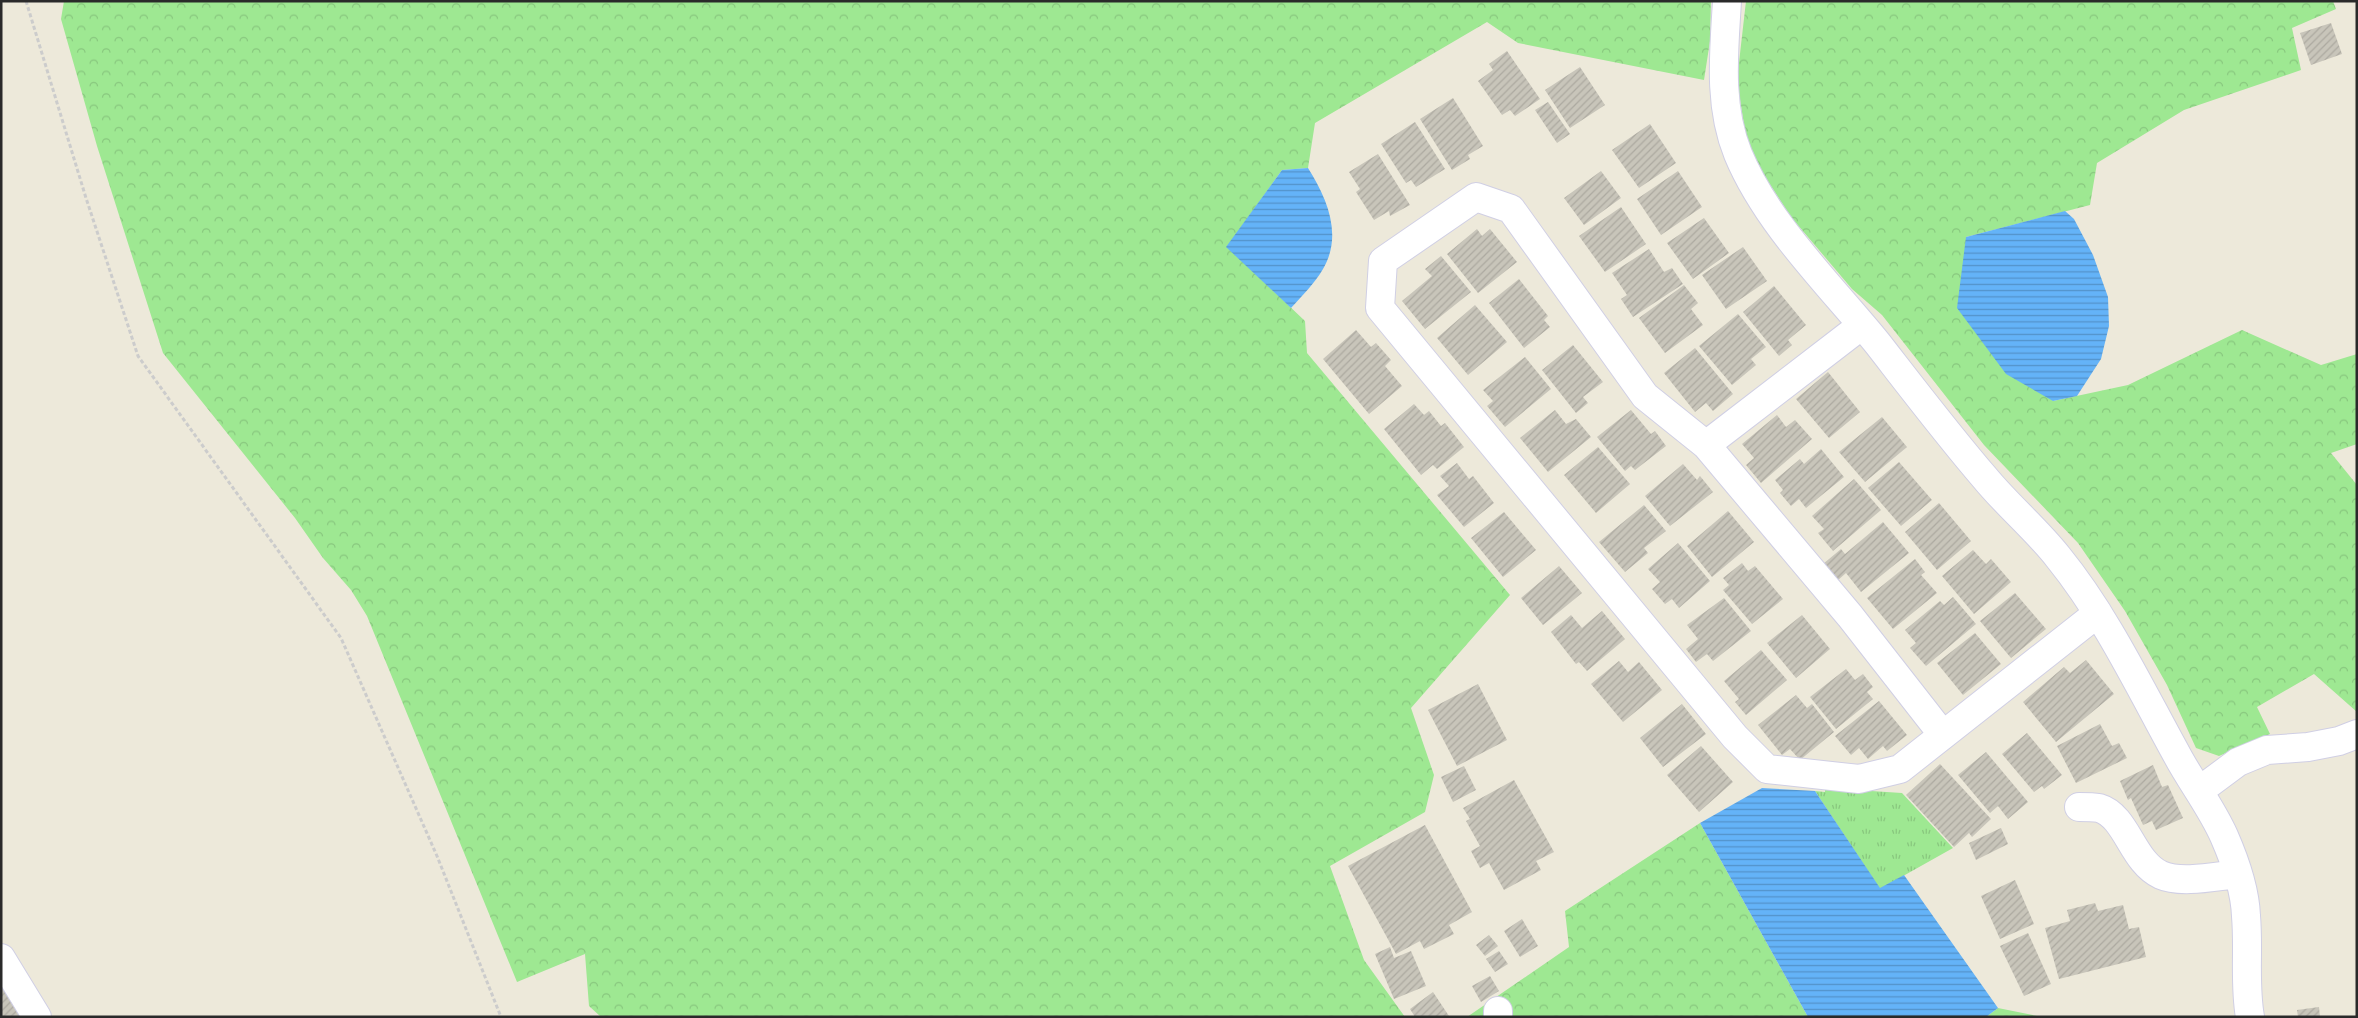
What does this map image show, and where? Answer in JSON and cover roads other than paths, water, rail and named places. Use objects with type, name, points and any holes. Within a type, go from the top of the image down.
[{"type":"street","points":[[1727,1],[1723,75],[1724,104],[1737,153],[1760,196],[1808,263],[1862,325],[1986,480],[2058,557],[2098,613],[2198,791],[2214,813],[2238,874],[2246,916],[2247,1002],[2250,1017]]},
{"type":"street","points":[[1943,735],[1850,616],[1706,445],[1645,396],[1511,209],[1476,197],[1383,261],[1380,308],[1735,737],[1767,769],[1859,779],[1900,770],[2098,613]]},
{"type":"street","points":[[1706,445],[1862,325]]},
{"type":"street","points":[[2198,791],[2238,762],[2267,750],[2323,744],[2357,734]]},
{"type":"street","points":[[2079,807],[2100,809],[2119,823],[2143,863],[2162,876],[2190,879],[2238,874]]},
{"type":"street","points":[[1,958],[37,1017]]},
{"type":"water","points":[[1308,168],[1326,204],[1332,230],[1332,243],[1329,256],[1320,274],[1291,308],[1226,247],[1282,170]]},
{"type":"water","points":[[2065,211],[2074,219],[2093,255],[2108,297],[2109,326],[2101,359],[2077,396],[2053,401],[2006,374],[1957,308],[1966,237]]},
{"type":"water","points":[[1762,788],[1815,791],[1880,888],[1904,875],[1998,1008],[1986,1017],[1808,1017],[1700,823]]}]
